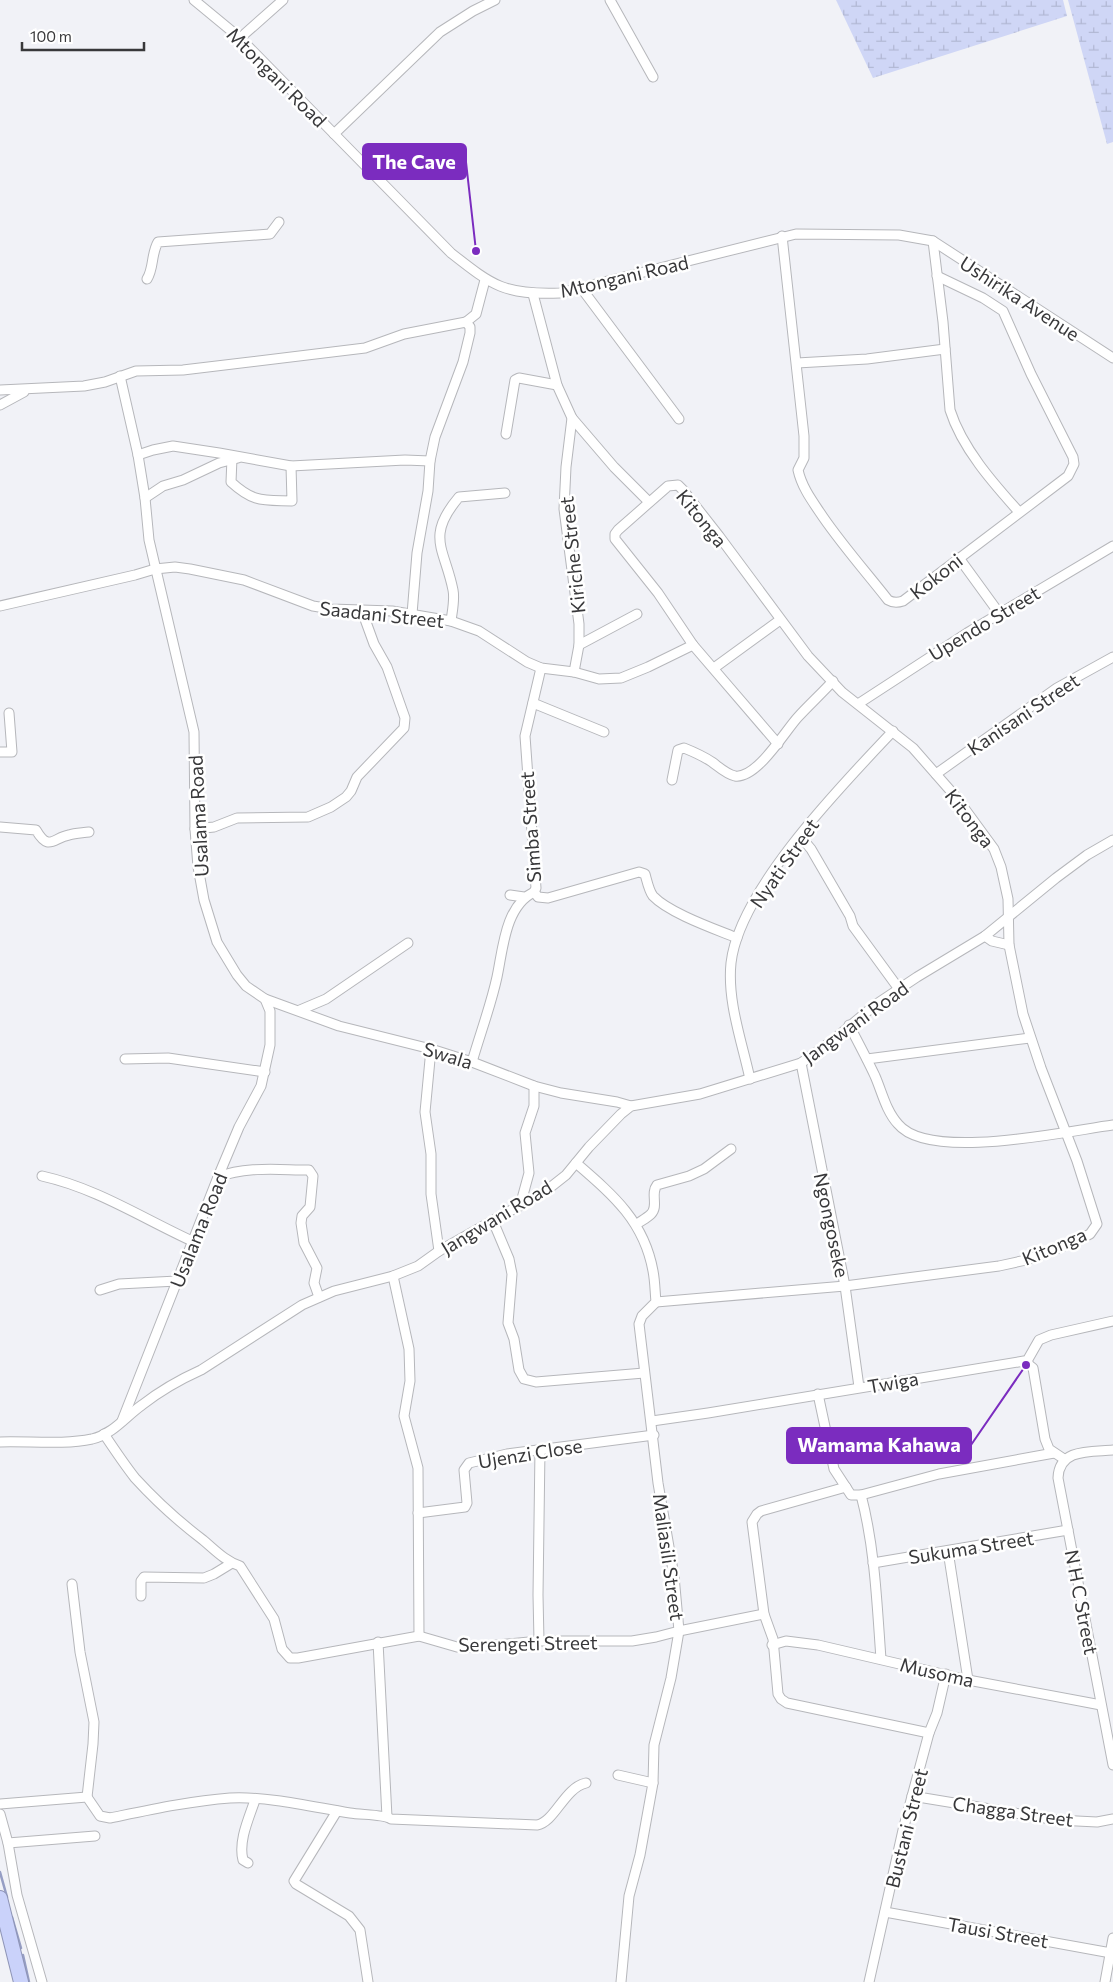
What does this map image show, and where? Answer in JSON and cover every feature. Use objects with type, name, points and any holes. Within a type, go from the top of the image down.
[{"type":"highway","points":[[0,1898],[21,1982]]},
{"type":"street","name":"Mtongani Road","points":[[194,0],[240,38],[451,253],[485,280],[497,286],[533,294],[560,293],[796,234],[899,235],[930,241]]},
{"type":"street","points":[[240,38],[283,0]]},
{"type":"street","points":[[334,134],[440,32],[473,11],[495,0]]},
{"type":"street","points":[[610,0],[653,77]]},
{"type":"street","points":[[147,279],[150,274],[153,250],[158,242],[270,234],[279,222]]},
{"type":"street","name":"Kokoni","points":[[782,236],[797,362],[804,449],[804,458],[798,470],[800,481],[846,549],[888,600],[898,603],[1068,476],[1074,464],[1073,457],[1031,374],[1004,311],[983,298],[937,276]]},
{"type":"street","points":[[930,241],[937,276],[950,410],[954,422],[979,463],[1019,512]]},
{"type":"street","name":"Ushirika Avenue","points":[[930,241],[1113,358]]},
{"type":"street","points":[[0,390],[84,386],[105,382],[136,371],[183,370],[365,348],[404,334],[466,322],[476,314],[485,280]]},
{"type":"street","points":[[582,289],[679,419]]},
{"type":"street","name":"Kiriche Street","points":[[533,294],[558,385],[572,418],[566,467],[564,509],[575,588],[579,645],[574,672]]},
{"type":"street","points":[[412,614],[417,553],[428,491],[430,462],[435,437],[463,362],[470,333],[470,327],[466,322]]},
{"type":"street","points":[[797,362],[866,359],[945,349]]},
{"type":"street","name":"Usalama Road","points":[[120,376],[138,455],[145,498],[148,540],[194,732],[195,829],[198,867],[204,900],[217,942],[237,976],[246,986],[265,999],[270,1011],[270,1045],[261,1086],[218,1177],[121,1423]]},
{"type":"street","points":[[506,434],[515,380],[519,378],[558,385]]},
{"type":"street","points":[[0,405],[27,390]]},
{"type":"street","points":[[572,418],[614,467],[649,502]]},
{"type":"street","points":[[138,455],[173,446],[291,466],[405,460],[430,462]]},
{"type":"street","points":[[145,498],[163,486],[183,480],[232,458],[245,457]]},
{"type":"street","points":[[232,458],[231,482],[246,495],[255,499],[292,501],[291,466]]},
{"type":"street","name":"Kitonga","points":[[656,1302],[845,1286],[1000,1266],[1026,1260],[1090,1234],[1097,1224],[1023,1014],[1009,945],[1008,898],[994,849],[956,797],[913,748],[842,692],[808,656],[719,536],[678,485],[668,486],[618,530],[615,534],[616,540],[658,593],[693,644],[778,744]]},
{"type":"street","points":[[451,621],[454,593],[440,547],[444,520],[458,497],[505,493]]},
{"type":"street","name":"Upendo Street","points":[[858,704],[910,668],[1113,546]]},
{"type":"street","points":[[959,558],[999,613]]},
{"type":"street","name":"Saadani Street","points":[[0,606],[155,569],[175,567],[244,580],[312,606],[362,611],[392,611],[451,621],[480,631],[527,662],[541,668],[574,672],[599,679],[621,678],[693,644]]},
{"type":"street","points":[[195,829],[214,827],[238,818],[308,817],[324,810],[346,797],[357,777],[404,728],[405,718],[387,667],[374,644],[362,611]]},
{"type":"street","points":[[579,645],[637,614]]},
{"type":"street","points":[[714,668],[780,620]]},
{"type":"street","name":"Kanisani Street","points":[[936,774],[1057,688],[1113,657]]},
{"type":"street","name":"Simba Street","points":[[472,1062],[497,977],[502,946],[513,914],[524,897],[534,892],[536,883],[525,736],[541,668]]},
{"type":"street","points":[[672,780],[678,750],[684,748],[728,773],[738,776],[744,775],[778,744],[797,718],[833,681]]},
{"type":"street","points":[[533,703],[604,732]]},
{"type":"street","points":[[0,752],[12,752],[9,713]]},
{"type":"street","name":"Nyati Street","points":[[750,1079],[732,996],[731,963],[737,938],[768,878],[821,810],[893,731]]},
{"type":"street","points":[[0,827],[36,830],[40,838],[50,842],[56,842],[66,835],[89,832]]},
{"type":"street","points":[[800,836],[812,849],[850,916],[853,926],[899,989]]},
{"type":"street","name":"Jangwani Road","points":[[0,1442],[92,1439],[104,1434],[121,1423],[141,1405],[189,1375],[201,1370],[302,1305],[334,1291],[393,1276],[418,1266],[439,1251],[546,1190],[576,1163],[621,1114],[631,1106],[700,1094],[801,1062],[832,1041],[849,1025],[899,989],[985,936],[1063,872],[1113,840]]},
{"type":"street","points":[[534,892],[538,897],[548,898],[639,872],[646,874],[652,895],[657,899],[675,911],[737,938]]},
{"type":"street","points":[[510,896],[524,897]]},
{"type":"street","points":[[985,936],[992,941],[1009,945]]},
{"type":"street","points":[[300,1010],[326,999],[408,943]]},
{"type":"street","name":"Swala","points":[[265,999],[300,1010],[339,1026],[431,1049],[472,1062],[534,1086],[561,1094],[617,1102],[631,1106]]},
{"type":"street","points":[[849,1025],[867,1059],[891,1115],[899,1126],[910,1135],[940,1142],[1004,1141],[1113,1125]]},
{"type":"street","points":[[867,1059],[1030,1038]]},
{"type":"street","points":[[431,1049],[425,1112],[431,1154],[431,1194],[439,1251]]},
{"type":"street","points":[[125,1058],[168,1058],[265,1072]]},
{"type":"street","name":"Ngongoseke","points":[[801,1062],[845,1286],[859,1388]]},
{"type":"street","points":[[520,1206],[529,1173],[524,1133],[534,1106],[534,1086]]},
{"type":"street","points":[[637,1224],[652,1213],[655,1207],[653,1190],[656,1185],[704,1170],[731,1149]]},
{"type":"street","points":[[576,1163],[618,1201],[637,1224],[645,1241],[654,1272],[656,1302]]},
{"type":"street","points":[[218,1177],[234,1171],[247,1169],[309,1170],[312,1176],[310,1207],[302,1216],[301,1223],[304,1243],[317,1268],[314,1283],[319,1297]]},
{"type":"street","points":[[42,1176],[68,1182],[95,1193],[192,1241]]},
{"type":"street","points":[[493,1221],[509,1260],[512,1274],[508,1323],[514,1339],[519,1370],[524,1378],[536,1382],[644,1373]]},
{"type":"street","points":[[393,1276],[409,1349],[410,1381],[404,1416],[418,1468],[419,1636]]},
{"type":"street","points":[[100,1290],[119,1284],[177,1281]]},
{"type":"street","name":"Maliasili Street","points":[[621,1982],[629,1896],[640,1854],[653,1783],[654,1745],[671,1678],[679,1631],[674,1576],[658,1483],[654,1435],[644,1373],[639,1324],[642,1316],[656,1302]]},
{"type":"street","points":[[1113,1321],[1051,1335],[1039,1340],[1027,1361],[1033,1368],[1045,1439],[1049,1449],[1064,1459],[1081,1453],[1113,1450]]},
{"type":"street","name":"Twiga","points":[[652,1420],[708,1413],[1020,1361],[1028,1362]]},
{"type":"street","points":[[818,1394],[834,1469],[851,1495],[861,1495],[939,1474],[1054,1453]]},
{"type":"street","name":"Serengeti Street","points":[[104,1434],[134,1476],[157,1501],[177,1520],[232,1563],[240,1566],[274,1619],[282,1648],[290,1658],[419,1636],[457,1647],[483,1647],[539,1641],[632,1641],[656,1638],[679,1631],[764,1614]]},
{"type":"street","name":"Ujenzi Close","points":[[418,1513],[465,1506],[467,1503],[464,1470],[469,1463],[540,1449],[654,1435]]},
{"type":"street","points":[[539,1641],[540,1449]]},
{"type":"street","name":"N H C Street","points":[[1064,1459],[1060,1465],[1058,1478],[1113,1765]]},
{"type":"street","points":[[846,1487],[766,1509],[757,1514],[752,1522],[764,1614],[773,1638],[772,1645],[778,1694],[783,1702],[929,1733]]},
{"type":"street","points":[[861,1495],[868,1520],[881,1660]]},
{"type":"street","name":"Sukuma Street","points":[[873,1562],[1068,1530]]},
{"type":"street","points":[[948,1551],[968,1680]]},
{"type":"street","points":[[141,1596],[141,1582],[144,1577],[204,1578],[232,1563]]},
{"type":"street","points":[[72,1584],[80,1652],[94,1722],[87,1797],[100,1816],[110,1818],[196,1802],[231,1798],[296,1804],[366,1816],[419,1822],[540,1825],[545,1822],[576,1786],[586,1783]]},
{"type":"street","name":"Musoma","points":[[772,1645],[786,1641],[818,1645],[968,1680],[1101,1705]]},
{"type":"street","points":[[378,1642],[387,1817]]},
{"type":"street","name":"Bustani Street","points":[[868,1982],[912,1796],[929,1733],[937,1713],[946,1674]]},
{"type":"street","points":[[618,1775],[653,1783]]},
{"type":"street","name":"Chagga Street","points":[[912,1796],[1056,1820],[1097,1822],[1113,1819]]},
{"type":"street","points":[[0,1804],[87,1797]]},
{"type":"street","points":[[248,1863],[243,1860],[241,1852],[247,1823],[255,1800]]},
{"type":"street","points":[[337,1811],[294,1881],[349,1916],[360,1930],[368,1982]]},
{"type":"street","points":[[0,1814],[8,1843],[18,1895],[42,1982]]},
{"type":"street","points":[[8,1843],[96,1836]]},
{"type":"street","name":"Tausi Street","points":[[885,1912],[1110,1953]]},
{"type":"street","points":[[1106,1982],[1113,1938]]},
{"type":"green space","points":[[836,0],[1063,0],[1067,16],[873,78]]},
{"type":"green space","points":[[1068,0],[1113,0],[1113,142],[1107,144]]},
{"type":"waterway","points":[[0,1872],[7,1897]]},
{"type":"waterway","points":[[12,1917],[21,1948]]},
{"type":"waterway","points":[[23,1955],[29,1982]]},
{"type":"place","name":"The Cave","points":[[476,251]]},
{"type":"place","name":"Wamama Kahawa","points":[[1026,1365]]}]
